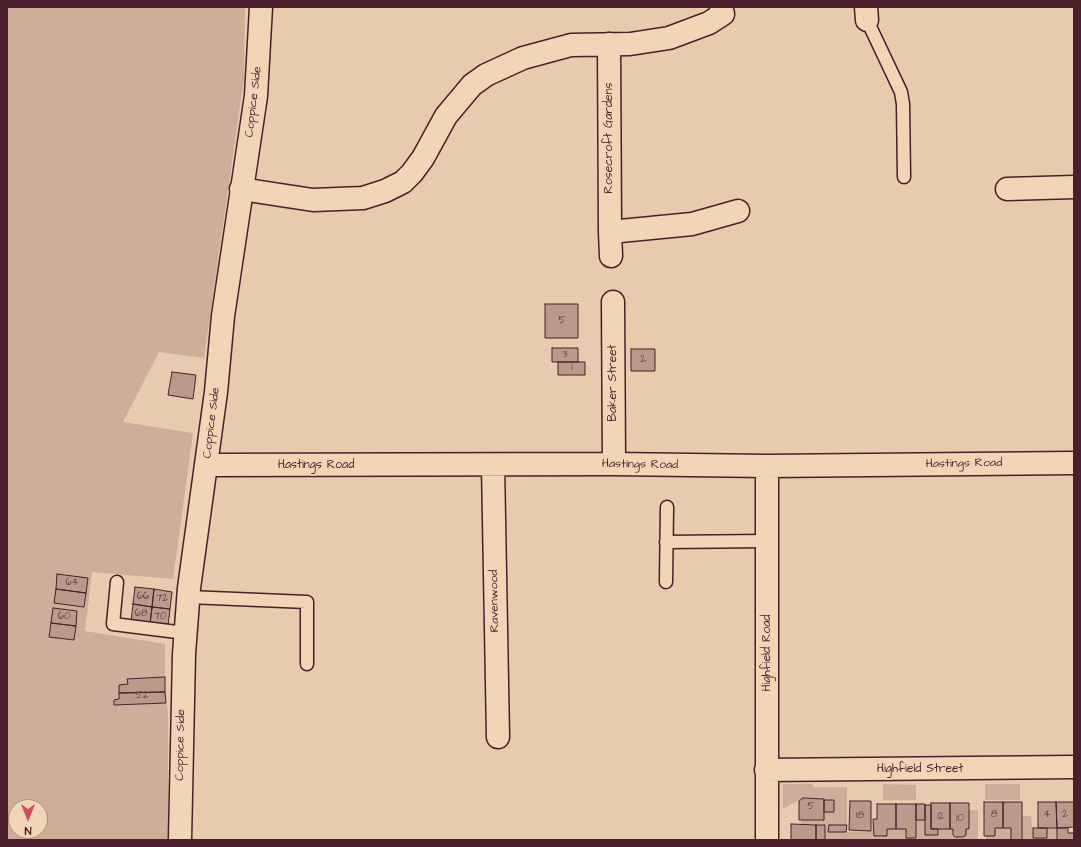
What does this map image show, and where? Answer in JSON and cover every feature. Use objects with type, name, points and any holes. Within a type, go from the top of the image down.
[{"type":"street","name":"Coppice Side","points":[[180,840],[188,597],[207,465],[223,316],[256,96],[261,7]]},
{"type":"street","points":[[241,189],[313,200],[363,198],[385,191],[403,182],[412,173],[423,158],[446,116],[472,85],[486,75],[523,58],[570,45],[630,44],[669,38],[702,26],[723,14],[722,7]]},
{"type":"street","name":"Rosecroft Gardens","points":[[609,44],[611,256]]},
{"type":"street","points":[[1007,189],[1074,187]]},
{"type":"street","points":[[610,232],[692,224],[738,211]]},
{"type":"street","name":"Baker Street","points":[[613,302],[614,464]]},
{"type":"street","name":"Hastings Road","points":[[207,465],[614,464],[767,466],[1074,463]]},
{"type":"street","name":"Ravenwood","points":[[493,465],[498,737]]},
{"type":"street","name":"Highfield Road","points":[[767,466],[767,840]]},
{"type":"street","name":"Highfield Street","points":[[766,770],[1074,767]]},
{"type":"lane","points":[[866,13],[901,92],[904,177]]},
{"type":"lane","points":[[666,507],[666,582]]},
{"type":"lane","points":[[666,542],[767,541]]},
{"type":"lane","points":[[117,582],[113,624],[186,633]]},
{"type":"lane","points":[[188,597],[307,602],[307,664]]},
{"type":"shaded area","points":[[7,7],[245,7],[244,78],[204,358],[159,352],[123,422],[193,433],[173,579],[92,572],[85,631],[165,644],[165,677],[128,679],[128,684],[119,685],[119,699],[114,700],[115,705],[166,703],[168,712],[168,840],[7,840]]},
{"type":"shaded area","points":[[783,784],[812,784],[814,787],[847,787],[847,825],[829,825],[828,832],[872,831],[873,819],[874,836],[886,836],[887,829],[906,829],[906,838],[916,838],[916,820],[925,820],[925,835],[938,835],[938,829],[953,829],[953,835],[955,837],[966,829],[969,829],[969,810],[978,810],[978,840],[825,840],[825,825],[801,824],[802,820],[824,820],[824,812],[834,812],[834,800],[803,798],[783,809]]},
{"type":"shaded area","points":[[883,784],[916,785],[916,800],[883,800]]},
{"type":"shaded area","points":[[985,784],[1020,784],[1020,800],[985,800]]},
{"type":"shaded area","points":[[1022,816],[1031,816],[1033,838],[1047,838],[1047,828],[1057,828],[1057,840],[1022,840]]},
{"type":"shaded area","points":[[995,828],[1011,828],[1011,840],[986,840],[986,836],[995,836]]},
{"type":"building","points":[[545,304],[578,304],[578,338],[545,338]]},
{"type":"building","points":[[552,348],[578,348],[578,362],[552,362]]},
{"type":"building","points":[[631,349],[655,349],[655,371],[631,371]]},
{"type":"building","points":[[558,362],[585,362],[585,375],[558,375]]},
{"type":"building","points":[[172,372],[196,375],[193,399],[168,395]]},
{"type":"building","points":[[57,574],[88,578],[86,593],[56,589]]},
{"type":"building","points":[[135,587],[154,589],[152,607],[133,604]]},
{"type":"building","points":[[56,589],[86,593],[84,607],[54,603]]},
{"type":"building","points":[[154,589],[172,592],[170,609],[152,607]]},
{"type":"building","points":[[133,604],[152,607],[150,624],[131,622]]},
{"type":"building","points":[[152,607],[170,609],[168,626],[150,624]]},
{"type":"building","points":[[53,608],[77,611],[76,626],[51,623]]},
{"type":"building","points":[[51,623],[76,626],[74,640],[49,637]]},
{"type":"building","points":[[165,677],[165,692],[119,693],[119,685],[128,684],[127,679]]},
{"type":"building","points":[[165,692],[166,703],[114,705],[114,700],[119,699],[119,693]]},
{"type":"building","points":[[803,798],[824,799],[824,820],[799,820],[799,801]]},
{"type":"building","points":[[824,800],[834,800],[834,812],[824,812]]},
{"type":"building","points":[[850,801],[871,801],[871,831],[849,830]]},
{"type":"building","points":[[984,802],[1003,802],[1003,828],[995,828],[995,836],[984,836]]},
{"type":"building","points":[[1003,802],[1022,802],[1022,840],[1011,840],[1011,828],[1003,828]]},
{"type":"building","points":[[1038,802],[1056,802],[1057,828],[1038,828]]},
{"type":"building","points":[[1056,802],[1074,802],[1074,827],[1057,828]]},
{"type":"building","points":[[931,803],[950,803],[950,829],[931,829]]},
{"type":"building","points":[[950,803],[969,803],[969,829],[966,829],[966,835],[963,837],[955,837],[953,835],[953,829],[950,829]]},
{"type":"building","points":[[877,804],[896,804],[896,829],[887,829],[887,836],[874,836],[873,819],[877,819]]},
{"type":"building","points":[[896,804],[916,804],[916,838],[906,838],[906,829],[896,829]]},
{"type":"building","points":[[916,804],[925,804],[925,820],[916,820]]},
{"type":"building","points":[[925,805],[931,805],[931,829],[938,829],[938,835],[925,835]]},
{"type":"building","points":[[791,824],[816,825],[816,840],[791,840]]},
{"type":"building","points":[[816,825],[825,825],[825,840],[816,840]]},
{"type":"building","points":[[829,825],[847,825],[846,832],[828,832]]},
{"type":"building","points":[[1033,828],[1047,828],[1047,838],[1033,838]]},
{"type":"building","points":[[1057,828],[1068,828],[1068,833],[1074,833],[1074,840],[1057,840]]}]
